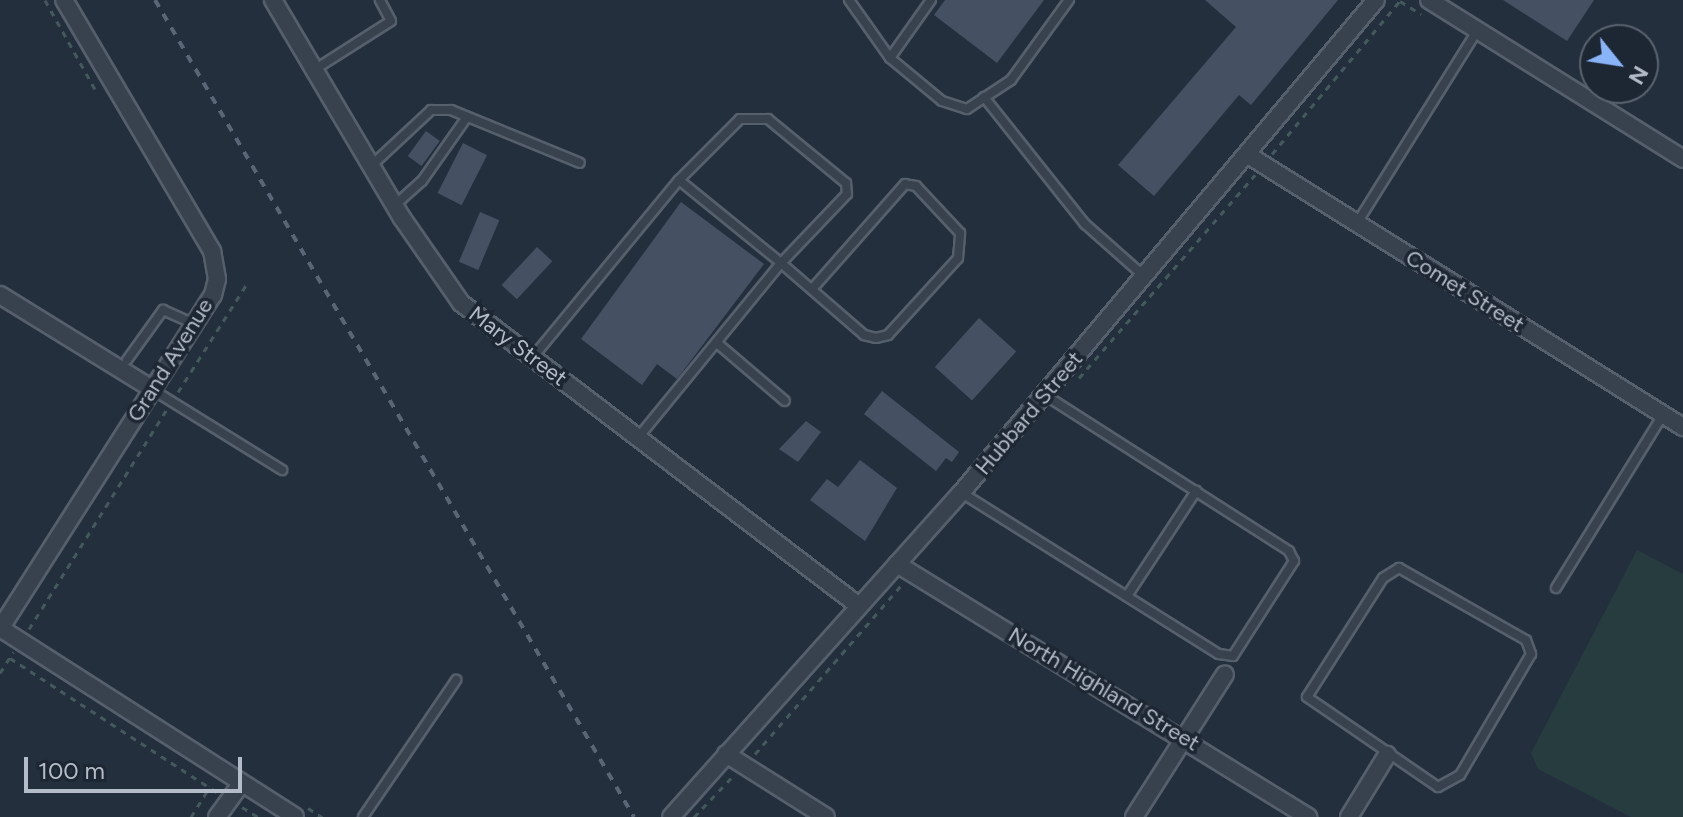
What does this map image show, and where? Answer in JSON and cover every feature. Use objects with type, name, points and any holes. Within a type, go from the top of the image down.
[{"type":"street","name":"Grand Avenue","points":[[0,628],[213,295],[212,251],[64,0]]},
{"type":"street","name":"Mary Street","points":[[273,0],[395,206],[461,303],[859,606]]},
{"type":"street","name":"Hubbard Street","points":[[671,817],[859,606],[904,568],[961,493],[1376,0]]},
{"type":"street","points":[[1429,0],[1683,159]]},
{"type":"street","name":"Comet Street","points":[[1248,155],[1683,427]]},
{"type":"street","points":[[0,295],[152,389]]},
{"type":"street","name":"North Highland Street","points":[[904,568],[1182,736],[1308,817]]},
{"type":"street","points":[[0,628],[295,817]]},
{"type":"street","points":[[1134,817],[1182,736],[1225,674]]},
{"type":"street","points":[[726,754],[826,817]]},
{"type":"street","points":[[1349,817],[1387,755]]},
{"type":"street","points":[[217,817],[241,784]]},
{"type":"lane","points":[[314,70],[391,21],[380,0]]},
{"type":"lane","points":[[849,0],[890,58],[942,101],[967,109],[1011,80],[1069,0]]},
{"type":"lane","points":[[890,58],[931,0]]},
{"type":"lane","points":[[1356,223],[1477,30]]},
{"type":"lane","points":[[984,97],[1085,224],[1144,276]]},
{"type":"lane","points":[[371,166],[431,110],[467,117],[580,163]]},
{"type":"lane","points":[[395,206],[422,181],[467,117]]},
{"type":"lane","points":[[533,358],[679,180],[740,119],[768,119],[846,183],[847,194],[781,263],[638,438]]},
{"type":"lane","points":[[679,180],[864,335],[888,335],[958,258],[960,233],[916,186],[905,184],[812,289]]},
{"type":"lane","points":[[127,360],[163,310],[194,325]]},
{"type":"lane","points":[[717,343],[785,401]]},
{"type":"lane","points":[[152,389],[282,470]]},
{"type":"lane","points":[[961,493],[1219,654],[1233,656],[1294,561],[1289,551],[1045,395]]},
{"type":"lane","points":[[1556,588],[1663,415]]},
{"type":"lane","points":[[1127,596],[1196,491]]},
{"type":"lane","points":[[1399,568],[1526,640],[1531,654],[1460,775],[1438,787],[1387,755],[1307,697],[1383,578],[1399,568]]},
{"type":"lane","points":[[363,817],[456,680]]},
{"type":"path","points":[[45,0],[95,89]]},
{"type":"path","points":[[1077,381],[1400,1],[1434,22]]},
{"type":"path","points":[[0,673],[248,282]]},
{"type":"path","points":[[694,817],[743,765],[904,568]]},
{"type":"path","points":[[10,658],[229,800]]},
{"type":"path","points":[[191,817],[210,787]]},
{"type":"green space","points":[[1637,550],[1683,574],[1683,817],[1631,817],[1538,769],[1531,753]]},
{"type":"building","points":[[945,0],[1044,0],[997,63],[934,15]]},
{"type":"building","points":[[1205,0],[1338,0],[1251,105],[1239,95],[1154,196],[1118,165],[1236,27]]},
{"type":"building","points":[[1503,0],[1594,0],[1567,41]]},
{"type":"building","points":[[426,131],[440,141],[422,166],[408,156]]},
{"type":"building","points":[[463,143],[487,155],[462,205],[438,193]]},
{"type":"building","points":[[681,202],[764,264],[677,379],[657,364],[642,385],[581,339]]},
{"type":"building","points":[[480,212],[499,220],[478,270],[459,262]]},
{"type":"building","points":[[537,247],[552,261],[517,299],[502,285]]},
{"type":"building","points":[[979,318],[1016,351],[972,401],[935,367]]},
{"type":"building","points":[[882,391],[959,452],[952,462],[946,458],[936,471],[864,414]]},
{"type":"building","points":[[806,421],[821,432],[798,462],[779,449]]},
{"type":"building","points":[[860,460],[897,488],[865,541],[810,500],[827,479],[838,487]]},
{"type":"railway","points":[[155,0],[634,817]]}]
